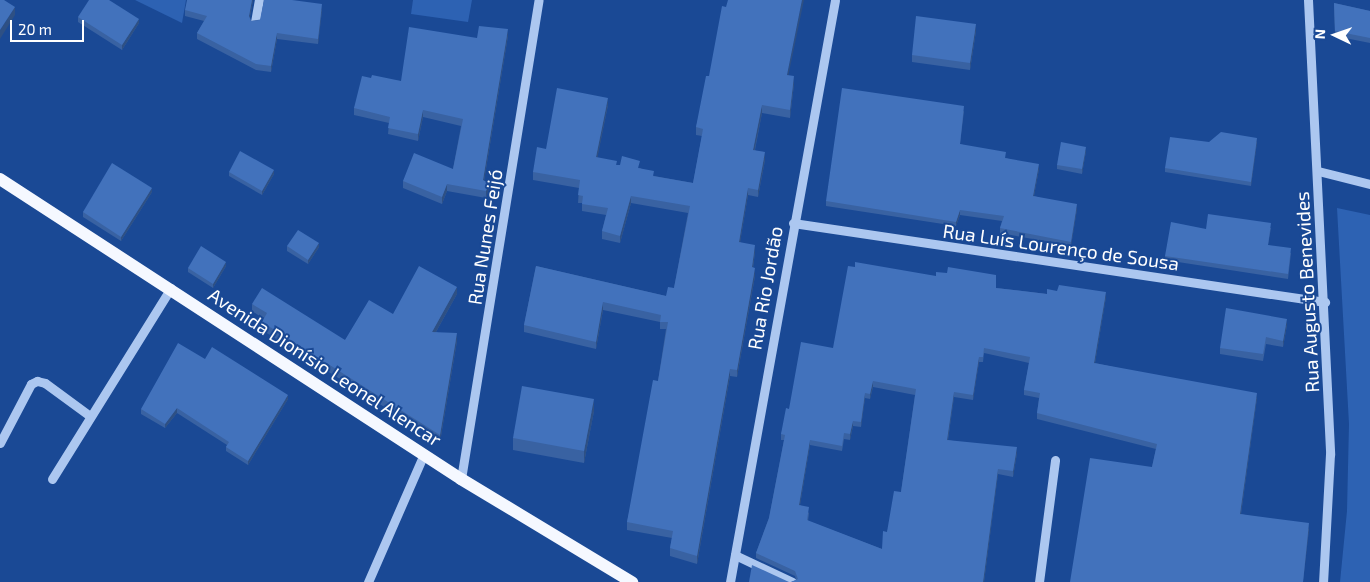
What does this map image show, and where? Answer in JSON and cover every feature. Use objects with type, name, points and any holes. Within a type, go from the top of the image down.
[{"type":"main road","name":"Avenida Dionísio Leonel Alencar","points":[[0,180],[171,288],[461,479],[632,582]]},
{"type":"street","points":[[255,22],[259,0]]},
{"type":"street","name":"Rua Nunes Feijó","points":[[461,479],[539,0]]},
{"type":"street","name":"Rua Rio Jordão","points":[[730,582],[793,223],[835,0]]},
{"type":"street","name":"Rua Augusto Benevides","points":[[1308,0],[1325,302],[1330,454],[1323,582]]},
{"type":"street","points":[[1318,171],[1370,184]]},
{"type":"street","name":"Rua Luís Lourenço de Sousa","points":[[793,223],[1325,302]]},
{"type":"street","points":[[52,479],[171,288]]},
{"type":"street","points":[[0,443],[31,384],[37,381],[45,383],[90,416]]},
{"type":"street","points":[[368,582],[424,454]]},
{"type":"street","points":[[1039,582],[1055,460]]},
{"type":"street","points":[[735,555],[792,582]]},
{"type":"shaded area","points":[[135,0],[186,0],[182,23]]},
{"type":"shaded area","points":[[413,0],[472,0],[468,22],[411,14]]},
{"type":"shaded area","points":[[1337,208],[1370,215],[1370,582],[1340,582],[1347,511],[1349,424]]},
{"type":"building","points":[[0,0],[4,0],[15,7],[0,30]]},
{"type":"building","points":[[89,0],[109,0],[139,19],[122,45],[78,17]]},
{"type":"building","points":[[187,0],[252,0],[249,16],[251,21],[260,20],[264,0],[292,0],[322,4],[318,39],[277,33],[271,66],[256,64],[197,33],[207,16],[185,10]]},
{"type":"building","points":[[728,0],[802,0],[787,75],[794,76],[790,110],[762,105],[753,150],[765,152],[758,190],[748,188],[739,242],[755,245],[752,267],[755,268],[737,370],[730,369],[697,556],[670,548],[673,531],[627,522],[653,380],[658,381],[668,322],[660,322],[661,315],[603,302],[596,342],[524,325],[536,266],[666,296],[668,287],[674,288],[690,206],[631,196],[620,236],[602,231],[608,208],[582,204],[583,196],[578,195],[580,180],[533,172],[537,147],[546,149],[557,88],[608,98],[596,157],[617,161],[616,165],[620,165],[622,156],[640,161],[638,168],[654,171],[653,176],[693,183],[703,129],[696,127],[706,76],[709,76],[722,6],[726,7]]},
{"type":"building","points":[[1334,3],[1370,11],[1370,38],[1335,31]]},
{"type":"building","points":[[916,16],[976,24],[970,63],[912,55]]},
{"type":"building","points":[[479,26],[508,29],[483,180],[489,183],[486,191],[447,184],[442,197],[403,181],[414,153],[453,169],[463,119],[423,110],[418,134],[388,128],[390,117],[354,108],[362,76],[371,78],[372,75],[401,81],[409,27],[477,38]]},
{"type":"building","points":[[842,88],[964,106],[960,144],[1006,152],[1005,158],[1039,164],[1033,196],[1077,204],[1071,242],[1000,228],[1004,216],[960,210],[956,222],[826,201]]},
{"type":"building","points":[[1221,132],[1257,138],[1251,182],[1165,168],[1170,137],[1209,142]]},
{"type":"building","points":[[1061,142],[1086,147],[1082,169],[1057,165]]},
{"type":"building","points":[[240,151],[274,170],[262,191],[229,172]]},
{"type":"building","points":[[112,163],[152,188],[121,237],[83,212]]},
{"type":"building","points":[[1208,214],[1271,223],[1268,245],[1291,248],[1288,274],[1165,256],[1171,222],[1206,229]]},
{"type":"building","points":[[298,230],[319,243],[308,260],[287,246]]},
{"type":"building","points":[[201,246],[226,262],[213,284],[188,268]]},
{"type":"building","points":[[855,262],[936,276],[936,272],[947,273],[948,267],[996,275],[996,288],[1047,294],[1047,289],[1057,291],[1059,285],[1106,292],[1094,363],[1257,393],[1240,514],[1309,523],[1303,582],[1070,582],[1090,458],[1152,467],[1157,444],[1037,413],[1040,393],[1024,390],[1030,357],[984,348],[983,357],[979,357],[973,395],[954,392],[947,440],[1017,447],[1013,471],[998,469],[983,582],[791,582],[798,579],[795,571],[756,553],[769,518],[785,435],[781,434],[786,408],[789,409],[801,342],[833,348],[848,266],[855,267]],"holes":[[[873,381],[916,389],[901,492],[894,491],[887,532],[883,531],[882,549],[807,520],[809,507],[799,505],[810,440],[842,446],[844,433],[850,434],[853,421],[861,422],[865,393],[870,394]]]},
{"type":"building","points":[[419,266],[457,287],[432,332],[457,333],[440,435],[262,322],[267,313],[252,304],[262,288],[345,340],[369,300],[393,314]]},
{"type":"building","points":[[1226,308],[1287,319],[1283,341],[1266,337],[1263,354],[1220,348]]},
{"type":"building","points":[[178,343],[205,359],[212,347],[288,395],[248,461],[226,447],[229,442],[177,408],[165,424],[141,409]]},
{"type":"building","points":[[522,386],[594,399],[584,451],[513,438]]},
{"type":"building","points":[[752,565],[789,582],[749,582]]}]
